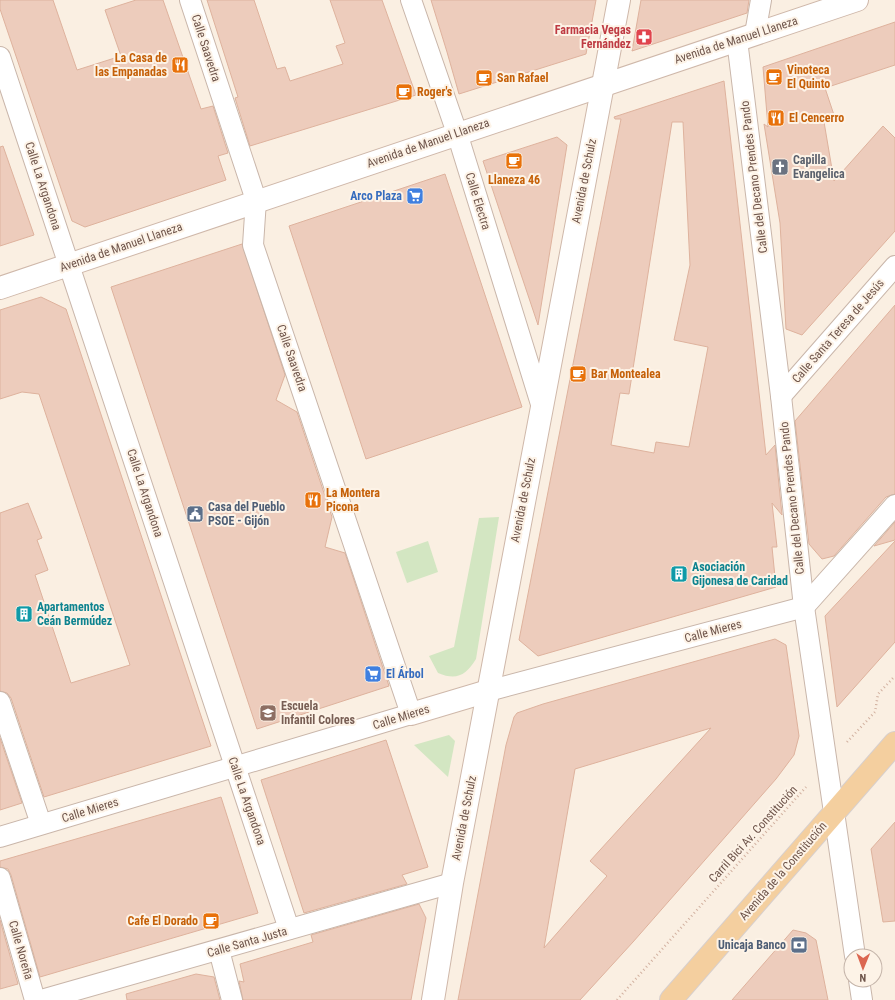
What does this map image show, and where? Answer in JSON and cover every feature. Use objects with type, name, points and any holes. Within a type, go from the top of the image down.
[{"type":"main road","name":"Avenida de la Constitución","points":[[671,1000],[895,743]]},
{"type":"street","name":"Calle Saavedra","points":[[190,0],[256,200],[253,245],[411,714]]},
{"type":"street","name":"Calle Electra","points":[[411,0],[457,133],[541,404]]},
{"type":"street","name":"Avenida de Schulz","points":[[433,1000],[452,883],[541,404],[619,0]]},
{"type":"street","name":"Calle del Decano Prendes Pando","points":[[762,0],[746,37],[781,396],[804,607],[854,948]]},
{"type":"street","name":"Avenida de Manuel Llaneza","points":[[0,288],[256,200],[857,0]]},
{"type":"street","name":"Calle La Argandona","points":[[0,57],[290,930]]},
{"type":"street","name":"Calle Santa Teresa de Jesús","points":[[781,396],[895,266]]},
{"type":"street","points":[[804,607],[895,505]]},
{"type":"street","name":"Calle Mieres","points":[[0,837],[488,691],[804,607]]},
{"type":"street","points":[[0,702],[42,824]]},
{"type":"street","name":"Calle Noreña","points":[[0,878],[35,1000]]},
{"type":"street","name":"Calle Santa Justa","points":[[41,1000],[452,883]]},
{"type":"street","points":[[219,950],[232,1000]]},
{"type":"street","points":[[860,988],[862,1000]]},
{"type":"path","name":"Carril Bici Av. Constitución","points":[[617,1000],[875,712],[878,694],[895,676]]},
{"type":"green space","points":[[499,517],[476,659],[465,673],[460,675],[451,676],[438,673],[429,656],[454,647],[479,518]]},
{"type":"green space","points":[[428,541],[438,572],[407,583],[396,552]]},
{"type":"green space","points":[[449,735],[455,741],[448,777],[414,745]]},
{"type":"building","points":[[0,0],[53,0],[77,70],[121,56],[105,10],[136,0],[163,0],[201,109],[213,106],[228,153],[218,156],[226,180],[85,227],[72,221],[0,9]]},
{"type":"building","points":[[207,0],[254,0],[277,69],[285,67],[290,81],[343,64],[336,46],[345,43],[330,0],[382,0],[416,95],[250,146],[235,98],[238,97]]},
{"type":"building","points":[[431,0],[596,0],[586,54],[459,94]]},
{"type":"building","points":[[641,0],[749,0],[747,13],[632,51]]},
{"type":"building","points":[[895,22],[895,65],[825,88],[834,115],[823,116],[834,181],[883,126],[895,138],[895,231],[802,335],[786,329],[780,223],[764,124],[768,127],[763,67]]},
{"type":"building","points":[[724,81],[766,455],[775,445],[782,515],[772,503],[777,547],[772,547],[776,587],[538,656],[519,640],[621,119],[615,119],[614,117]],"holes":[[[672,122],[683,122],[690,265],[674,340],[708,347],[689,447],[656,442],[654,453],[611,445],[620,393],[629,394]]]},
{"type":"building","points":[[557,137],[567,145],[538,325],[483,161]]},
{"type":"building","points":[[3,146],[34,235],[0,246],[0,147]]},
{"type":"building","points":[[445,174],[522,407],[366,459],[289,226]]},
{"type":"building","points":[[242,244],[285,375],[276,400],[297,412],[332,517],[325,547],[345,553],[389,686],[257,729],[111,287]]},
{"type":"building","points":[[41,297],[66,309],[211,746],[44,797],[11,698],[7,693],[0,691],[0,513],[28,503],[42,538],[37,540],[48,570],[35,575],[71,683],[130,665],[39,394],[22,392],[0,399],[0,310]]},
{"type":"building","points":[[895,305],[895,494],[886,497],[834,556],[822,559],[809,544],[795,421]]},
{"type":"building","points":[[895,522],[895,540],[874,546]]},
{"type":"building","points":[[895,541],[895,642],[837,707],[825,616]]},
{"type":"building","points":[[775,639],[786,645],[799,736],[794,755],[776,779],[580,1000],[458,1000],[506,745],[514,717],[517,713],[543,704]],"holes":[[[711,728],[590,861],[607,876],[544,948],[575,769]]]},
{"type":"building","points":[[0,738],[22,803],[0,810]]},
{"type":"building","points":[[386,740],[428,867],[402,875],[407,884],[304,913],[261,780]]},
{"type":"building","points":[[221,797],[258,913],[40,977],[11,875],[8,869],[0,867],[0,861]]},
{"type":"building","points":[[895,822],[895,921],[883,922],[871,849]]},
{"type":"building","points":[[419,904],[426,918],[411,1000],[243,1000],[239,981],[244,982],[240,964],[313,942],[311,935]]},
{"type":"building","points":[[0,920],[18,984],[0,989]]},
{"type":"building","points":[[793,930],[806,933],[816,940],[828,1000],[732,1000]]},
{"type":"building","points":[[196,974],[214,977],[220,1000],[127,1000],[126,994]]},
{"type":"place","name":"Farmacia Vegas Fernández","points":[[644,37]]},
{"type":"place","name":"La Casa de las Empanadas","points":[[180,65]]},
{"type":"place","name":"Vinoteca El Quinto","points":[[774,77]]},
{"type":"place","name":"San Rafael","points":[[484,78]]},
{"type":"place","name":"Roger's","points":[[404,92]]},
{"type":"place","name":"El Cencerro","points":[[776,118]]},
{"type":"place","name":"Llaneza 46","points":[[514,161]]},
{"type":"place","name":"Capilla Evangelica","points":[[780,167]]},
{"type":"place","name":"Arco Plaza","points":[[415,196]]},
{"type":"place","name":"Bar Montealea","points":[[578,374]]},
{"type":"place","name":"La Montera Picona","points":[[313,500]]},
{"type":"place","name":"Casa del Pueblo PSOE - Gijón","points":[[195,514]]},
{"type":"place","name":"Asociación Gijonesa de Caridad","points":[[679,574]]},
{"type":"place","name":"Apartamentos Ceán Bermúdez","points":[[24,614]]},
{"type":"place","name":"El Árbol","points":[[373,674]]},
{"type":"place","name":"Escuela Infantil Colores","points":[[268,713]]},
{"type":"place","name":"Cafe El Dorado","points":[[211,921]]},
{"type":"place","name":"Unicaja Banco","points":[[799,945]]}]
